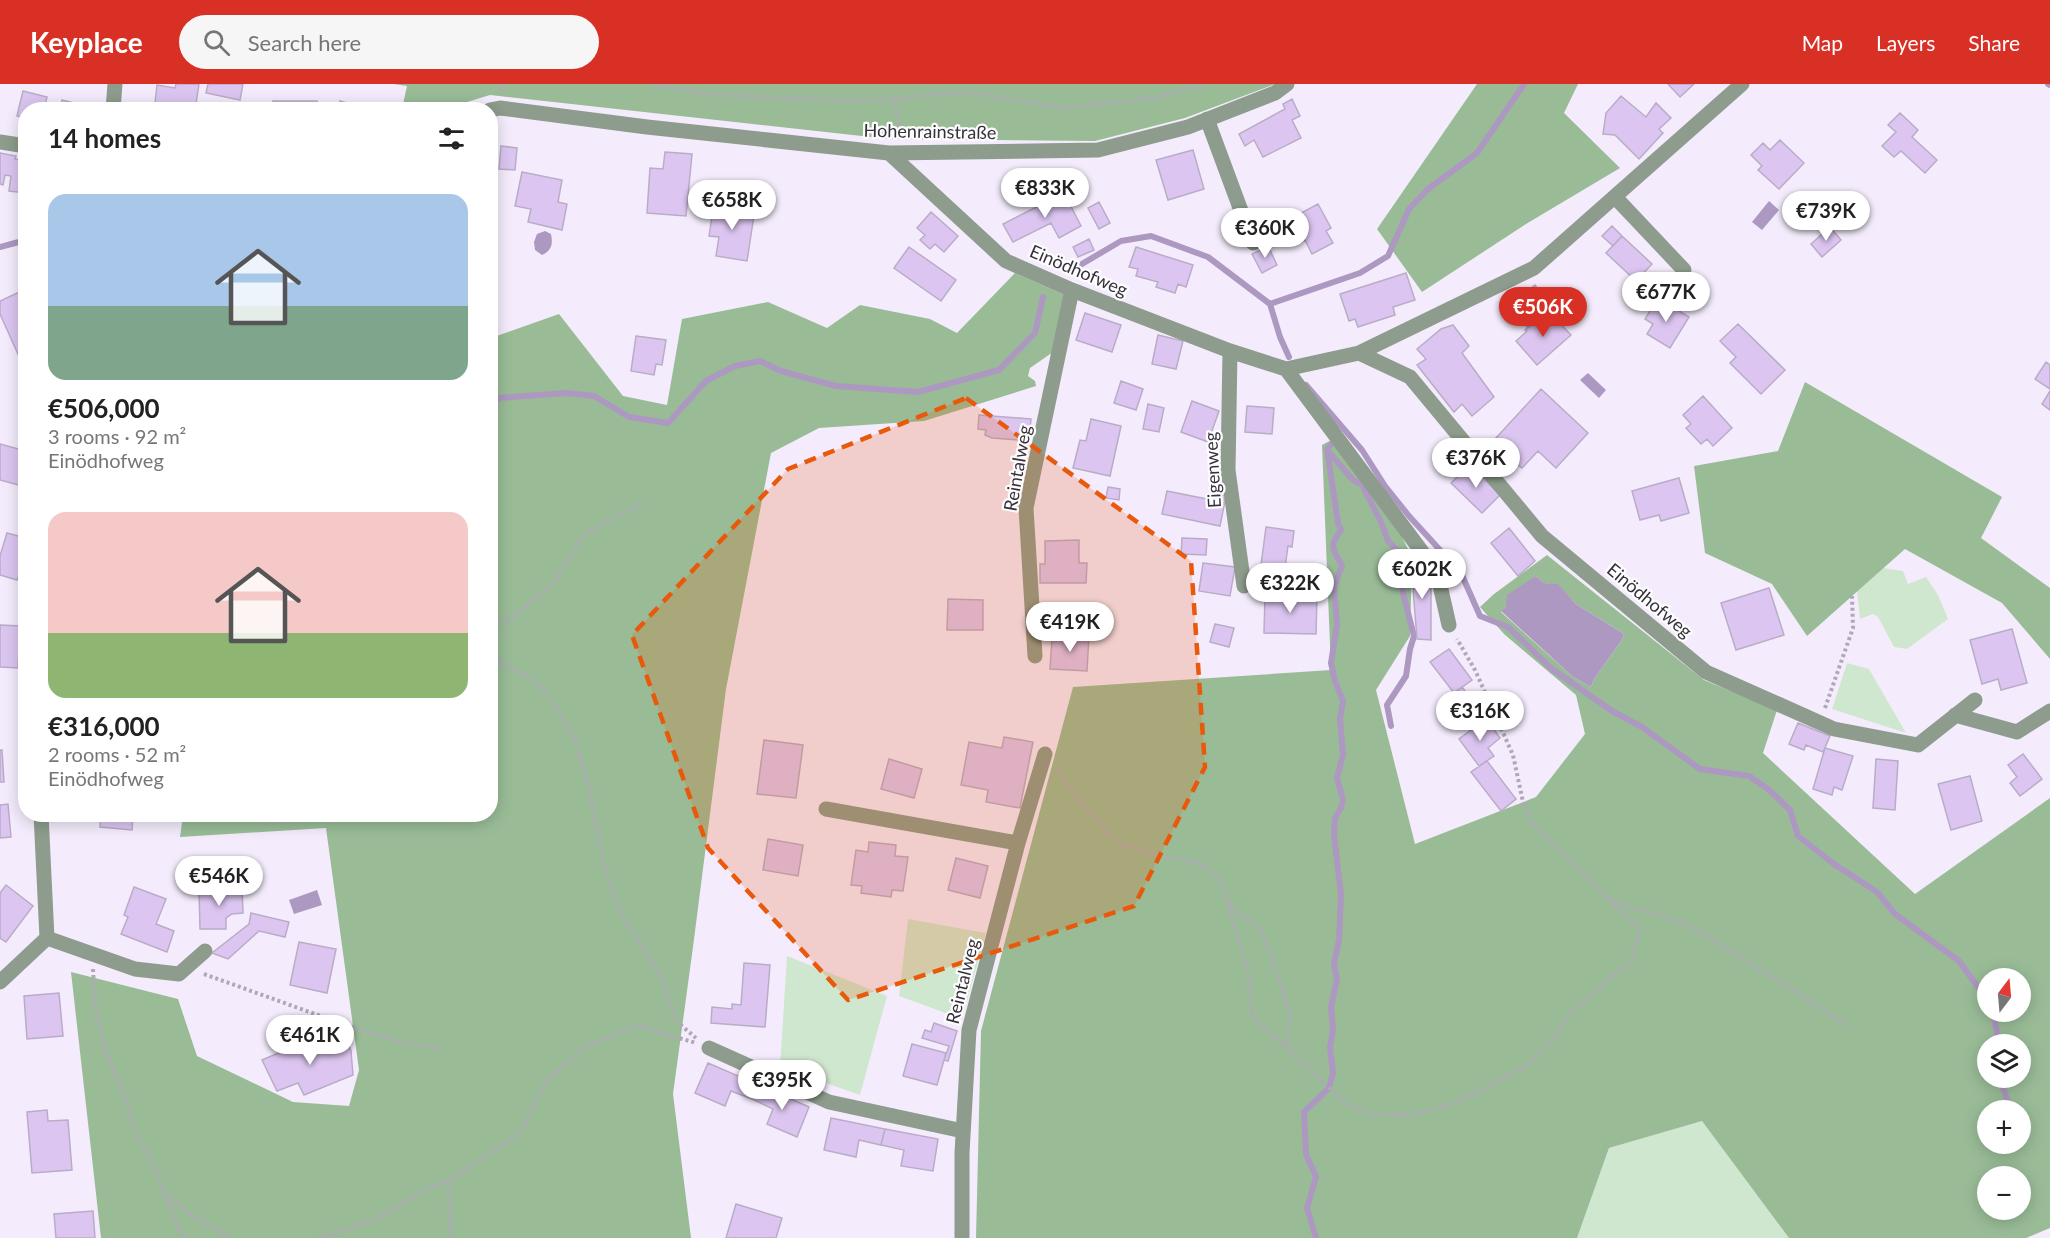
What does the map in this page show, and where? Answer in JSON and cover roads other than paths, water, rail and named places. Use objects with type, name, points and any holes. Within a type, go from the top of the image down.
[{"type":"street","points":[[114,102],[115,84]]},
{"type":"street","name":"Hohenrainstraße","points":[[498,108],[889,153],[1098,150],[1188,127],[1275,93],[1287,84]]},
{"type":"street","points":[[1449,625],[1437,572],[1286,369],[1359,353],[1534,268],[1742,84]]},
{"type":"street","points":[[1207,119],[1254,243]]},
{"type":"street","points":[[0,142],[18,145]]},
{"type":"street","name":"Einödhofweg","points":[[889,153],[1006,261],[1072,290],[1230,351],[1286,369]]},
{"type":"street","points":[[1615,197],[1684,270]]},
{"type":"street","name":"Reintalweg","points":[[1035,656],[1026,508],[1072,290]]},
{"type":"street","name":"Eigenweg","points":[[1230,351],[1228,470],[1244,586]]},
{"type":"street","name":"Einödhofweg","points":[[1359,353],[1410,377],[1542,536],[1706,672],[1833,729],[1918,745],[1975,700]]},
{"type":"street","points":[[1955,715],[2017,732],[2050,711]]},
{"type":"street","name":"Reintalweg","points":[[962,1238],[963,1131],[969,1030],[1018,843],[1045,754]]},
{"type":"street","points":[[826,809],[1018,843]]},
{"type":"street","points":[[0,982],[47,938],[41,822]]},
{"type":"street","points":[[47,938],[135,969],[179,974],[205,951]]},
{"type":"street","points":[[709,1048],[829,1102],[963,1131]]},
{"type":"waterway","points":[[1070,271],[1121,241],[1151,236],[1208,257],[1270,304],[1360,273],[1388,256],[1409,209],[1428,189],[1477,153],[1524,84]]},
{"type":"waterway","points":[[0,247],[18,242]]},
{"type":"waterway","points":[[498,399],[567,393],[594,396],[629,417],[668,423],[706,381],[735,366],[760,361],[781,371],[836,386],[918,392],[999,370],[1035,333],[1043,297]]},
{"type":"waterway","points":[[1270,304],[1289,357]]},
{"type":"waterway","points":[[1306,385],[1362,450],[1385,486],[1409,516],[1461,573],[1480,616],[1508,627],[1552,669],[1612,711],[1642,727],[1700,769],[1749,776],[1768,789],[1790,810],[1798,836],[1834,864],[1877,892],[1895,914],[1959,961],[1977,986]]},
{"type":"waterway","points":[[1316,1238],[1307,1208],[1316,1177],[1306,1154],[1304,1112],[1329,1088],[1333,1073],[1330,1048],[1333,1029],[1331,1007],[1337,979],[1334,964],[1339,940],[1341,895],[1334,835],[1335,818],[1343,800],[1337,778],[1343,755],[1340,719],[1343,701],[1331,663],[1337,625],[1334,587],[1342,565],[1333,548],[1341,530],[1327,449],[1332,444]]},
{"type":"waterway","points":[[1328,451],[1352,479],[1362,485],[1388,541],[1400,553],[1403,593],[1414,636],[1406,676],[1387,705],[1391,726]]},
{"type":"waterway","points":[[1995,1022],[1997,1034]]},
{"type":"waterway","points":[[2003,1088],[2007,1100]]}]
